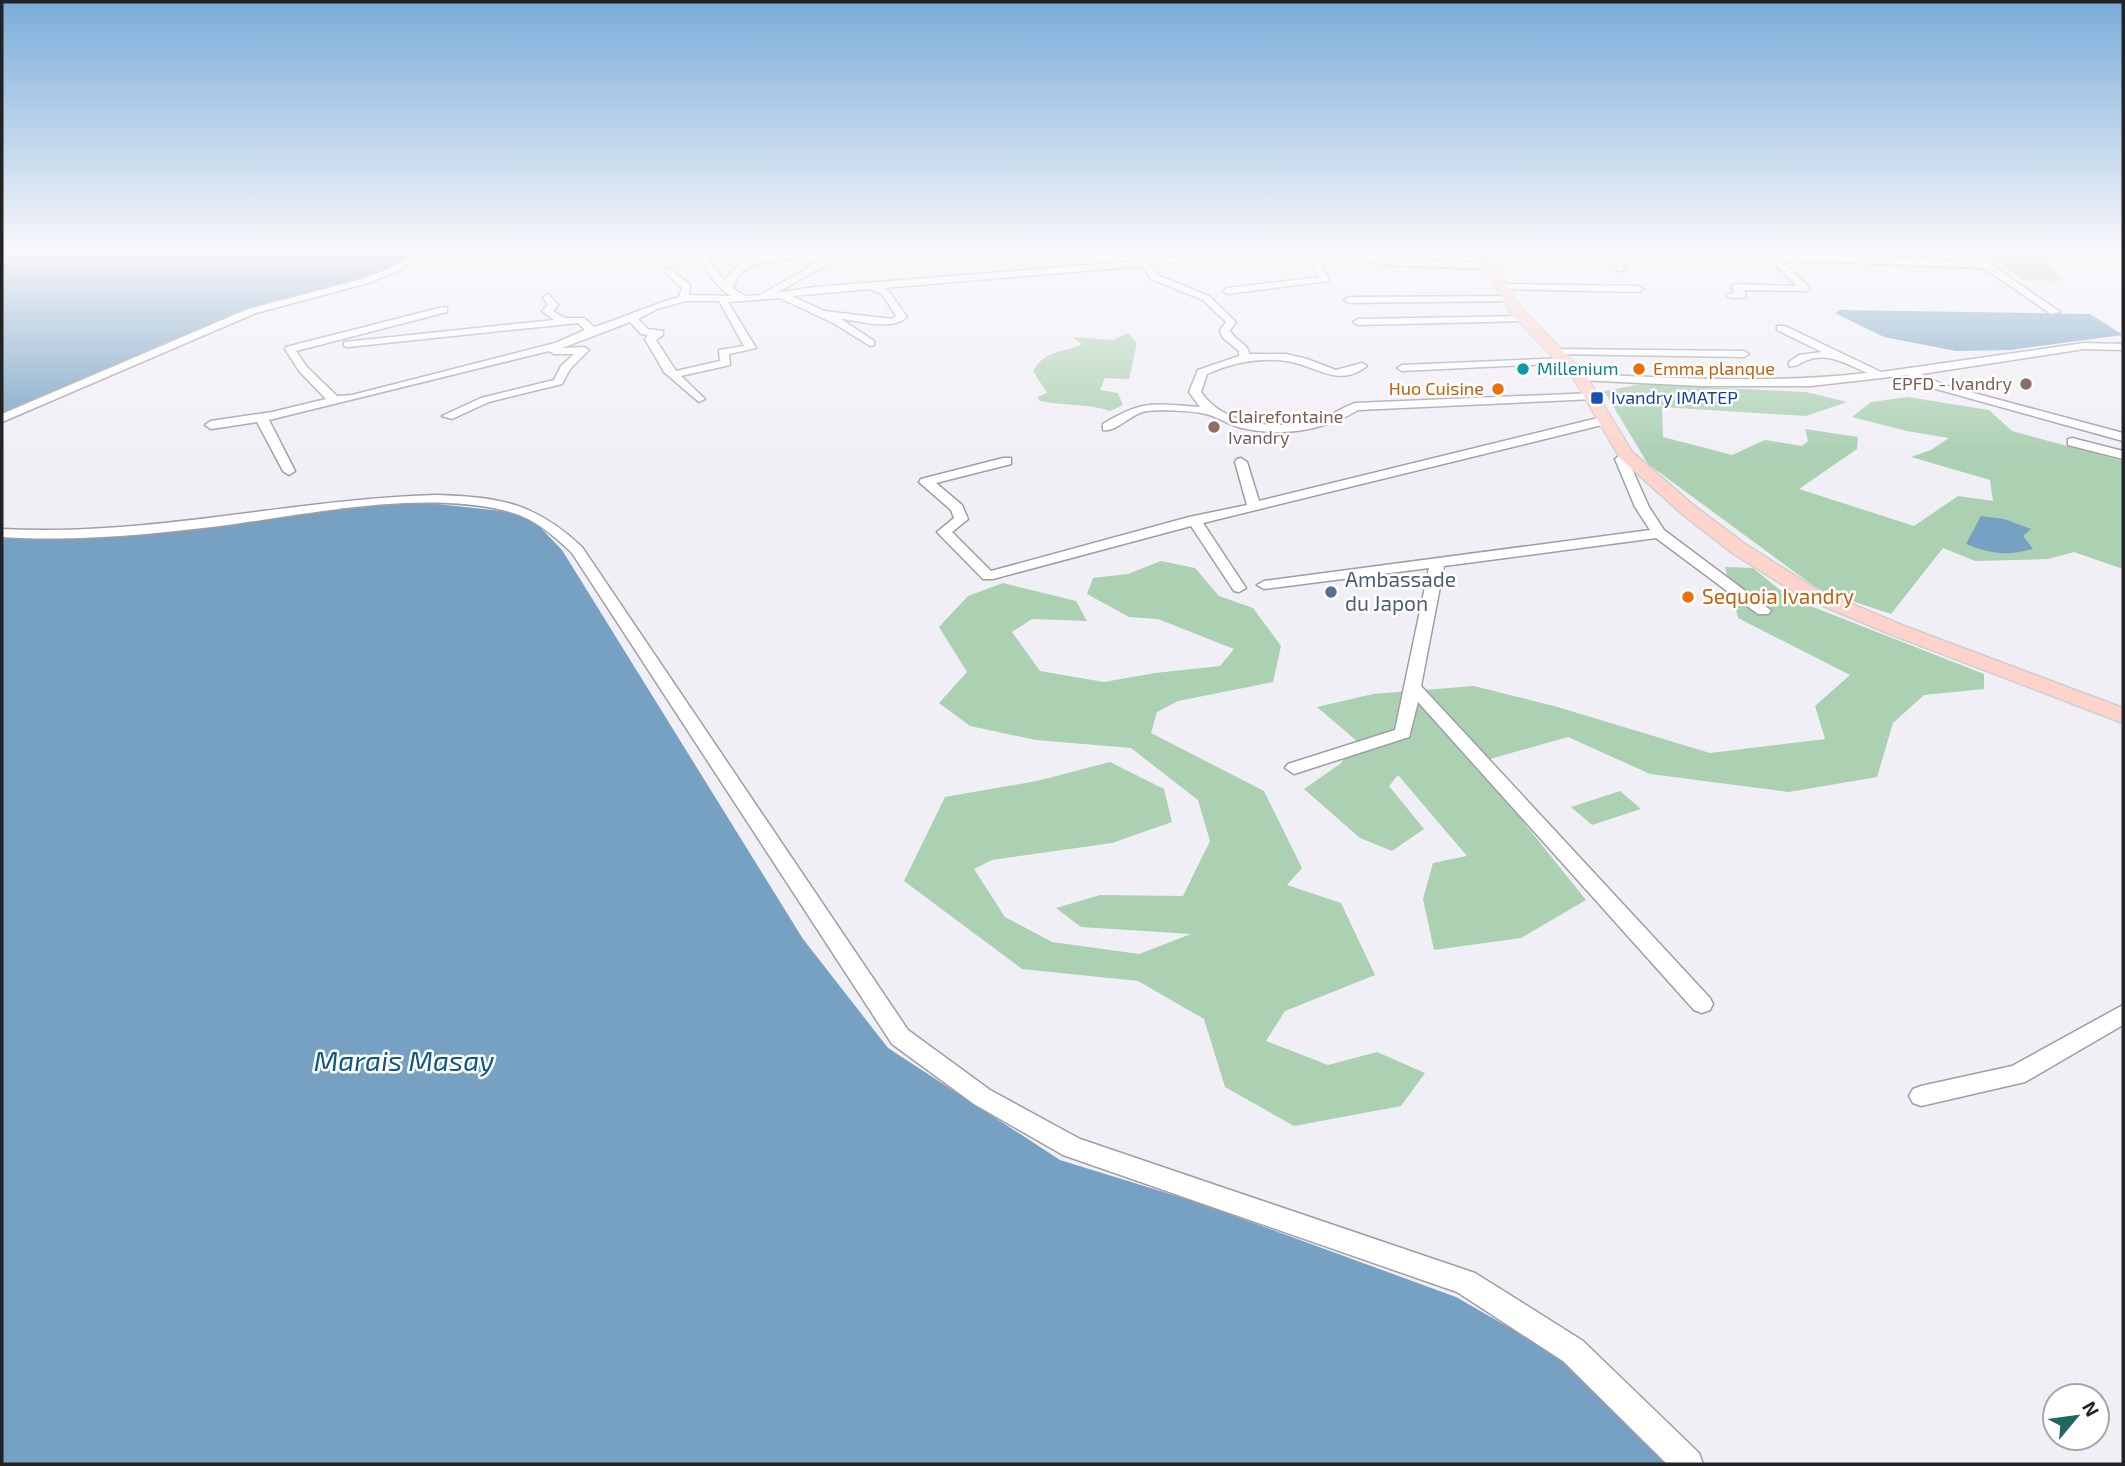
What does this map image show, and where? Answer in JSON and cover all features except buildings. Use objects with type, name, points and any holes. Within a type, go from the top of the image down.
[{"type":"main road","points":[[1526,320],[1580,377],[1626,455],[1687,509],[1738,548],[1809,593],[1897,630],[2123,716]]},
{"type":"street","points":[[2,418],[232,320]]},
{"type":"street","points":[[334,400],[303,369],[290,349],[402,320]]},
{"type":"street","points":[[348,344],[577,320]]},
{"type":"street","points":[[580,320],[592,331]]},
{"type":"street","points":[[478,378],[625,320]]},
{"type":"street","points":[[634,320],[645,332],[659,333],[650,339],[673,375],[699,399]]},
{"type":"street","points":[[673,375],[726,363],[723,352],[751,348],[737,320]]},
{"type":"street","points":[[833,320],[870,342]]},
{"type":"street","points":[[1230,320],[1225,330],[1227,336],[1244,350],[1244,358]]},
{"type":"street","points":[[1358,321],[1407,320]]},
{"type":"street","points":[[1781,328],[1881,376]]},
{"type":"street","points":[[1580,377],[1701,383],[1811,383],[1881,376],[2084,346],[2123,347]]},
{"type":"street","points":[[211,425],[262,418],[558,348],[584,350],[565,368],[558,382],[485,400],[449,416]]},
{"type":"street","points":[[1402,368],[1563,356],[1744,354]]},
{"type":"street","points":[[1793,363],[1803,357],[1835,354]]},
{"type":"street","points":[[1209,411],[1195,392],[1202,372],[1217,364],[1244,358],[1279,357],[1310,361],[1335,374],[1362,366]]},
{"type":"street","points":[[1909,372],[1940,387],[2123,437]]},
{"type":"street","points":[[1107,427],[1132,411],[1148,407],[1209,411],[1240,424],[1278,428],[1343,416],[1355,407],[1431,408],[1557,396],[1593,396]]},
{"type":"street","points":[[262,418],[267,433],[289,471]]},
{"type":"street","points":[[1007,461],[926,482],[957,508],[961,519],[944,532],[988,576],[1194,520],[1503,448],[1606,420]]},
{"type":"street","points":[[2072,442],[2123,455]]},
{"type":"street","points":[[1626,455],[1621,459],[1631,483],[1642,507],[1659,533],[1763,611]]},
{"type":"street","points":[[1241,462],[1254,506]]},
{"type":"street","points":[[2,533],[56,536],[140,533],[312,508],[427,499],[484,502],[518,509],[547,522],[577,550],[901,1037],[982,1097],[1072,1147],[1465,1282],[1573,1351],[1688,1464]]},
{"type":"street","points":[[1194,520],[1239,588]]},
{"type":"street","points":[[1264,585],[1659,533]]},
{"type":"street","points":[[1294,768],[1403,733],[1437,562]]},
{"type":"street","points":[[1412,686],[1702,1004]]},
{"type":"street","points":[[1921,1096],[2017,1075],[2123,1014]]},
{"type":"green space","points":[[1128,333],[1137,343],[1129,379],[1105,378],[1100,390],[1118,393],[1123,405],[1110,411],[1040,401],[1037,397],[1047,393],[1033,371],[1049,355],[1082,344],[1072,337],[1113,340]]},
{"type":"green space","points":[[1642,384],[1806,392],[1847,402],[1806,416],[1662,407],[1663,437],[1732,455],[1765,440],[1802,446],[1808,441],[1805,429],[1858,437],[1857,449],[1799,489],[1914,526],[1958,496],[1993,501],[1990,480],[1911,457],[1931,450],[1949,438],[1852,417],[1871,402],[1908,397],[1989,410],[2012,431],[2123,461],[2123,569],[2074,552],[2048,559],[1975,561],[1943,548],[1891,614],[1819,590],[1648,464],[1604,391]]},
{"type":"green space","points":[[1161,561],[1195,568],[1219,596],[1253,608],[1281,646],[1273,682],[1178,701],[1157,712],[1151,733],[1264,791],[1302,868],[1287,885],[1341,903],[1375,975],[1285,1011],[1266,1041],[1328,1065],[1377,1052],[1425,1073],[1401,1106],[1294,1126],[1225,1087],[1204,1019],[1138,981],[1022,969],[904,881],[945,797],[1037,781],[1110,762],[1164,789],[1172,822],[1112,843],[992,860],[974,869],[1005,917],[1052,942],[1139,954],[1191,934],[1081,927],[1056,908],[1100,895],[1183,896],[1210,841],[1198,800],[1131,748],[1036,740],[970,726],[939,703],[967,672],[939,627],[968,596],[1003,583],[1076,601],[1087,621],[1032,619],[1012,632],[1040,671],[1104,682],[1220,666],[1234,649],[1158,619],[1129,617],[1087,594],[1093,578],[1128,574]]},
{"type":"green space","points":[[1725,567],[1753,568],[1790,598],[1984,674],[1984,689],[1924,695],[1893,723],[1877,777],[1789,792],[1650,774],[1568,737],[1476,763],[1586,900],[1521,938],[1434,950],[1423,899],[1433,863],[1467,856],[1398,775],[1389,786],[1424,829],[1392,851],[1360,838],[1304,789],[1340,764],[1358,742],[1317,707],[1373,694],[1474,686],[1554,706],[1710,753],[1825,739],[1815,706],[1850,675],[1738,618]]},
{"type":"green space","points":[[1620,791],[1641,809],[1592,825],[1571,807]]},
{"type":"water","points":[[2,320],[232,320],[214,326],[2,416]]},
{"type":"water","points":[[1850,320],[2100,320],[2123,335],[2010,350],[1956,351],[1884,337]]},
{"type":"water","name":"Marais Masay","points":[[418,502],[511,512],[538,525],[562,550],[803,939],[888,1048],[1060,1160],[1196,1202],[1456,1297],[1564,1359],[1640,1425],[1674,1464],[2,1464],[2,537],[53,538]]},
{"type":"water","points":[[1981,516],[2004,519],[2031,529],[2023,536],[2033,549],[1999,553],[1966,544]]},
{"type":"place","name":"Millenium","points":[[1523,369]]},
{"type":"place","name":"Emma planque","points":[[1639,369]]},
{"type":"place","name":"EPFD - Ivandry","points":[[2026,384]]},
{"type":"place","name":"Huo Cuisine","points":[[1498,389]]},
{"type":"place","name":"Ivandry IMATEP","points":[[1597,398]]},
{"type":"place","name":"Clairefontaine Ivandry","points":[[1214,427]]},
{"type":"place","name":"Ambassade du Japon","points":[[1331,592]]},
{"type":"place","name":"Sequoia Ivandry","points":[[1688,597]]}]
